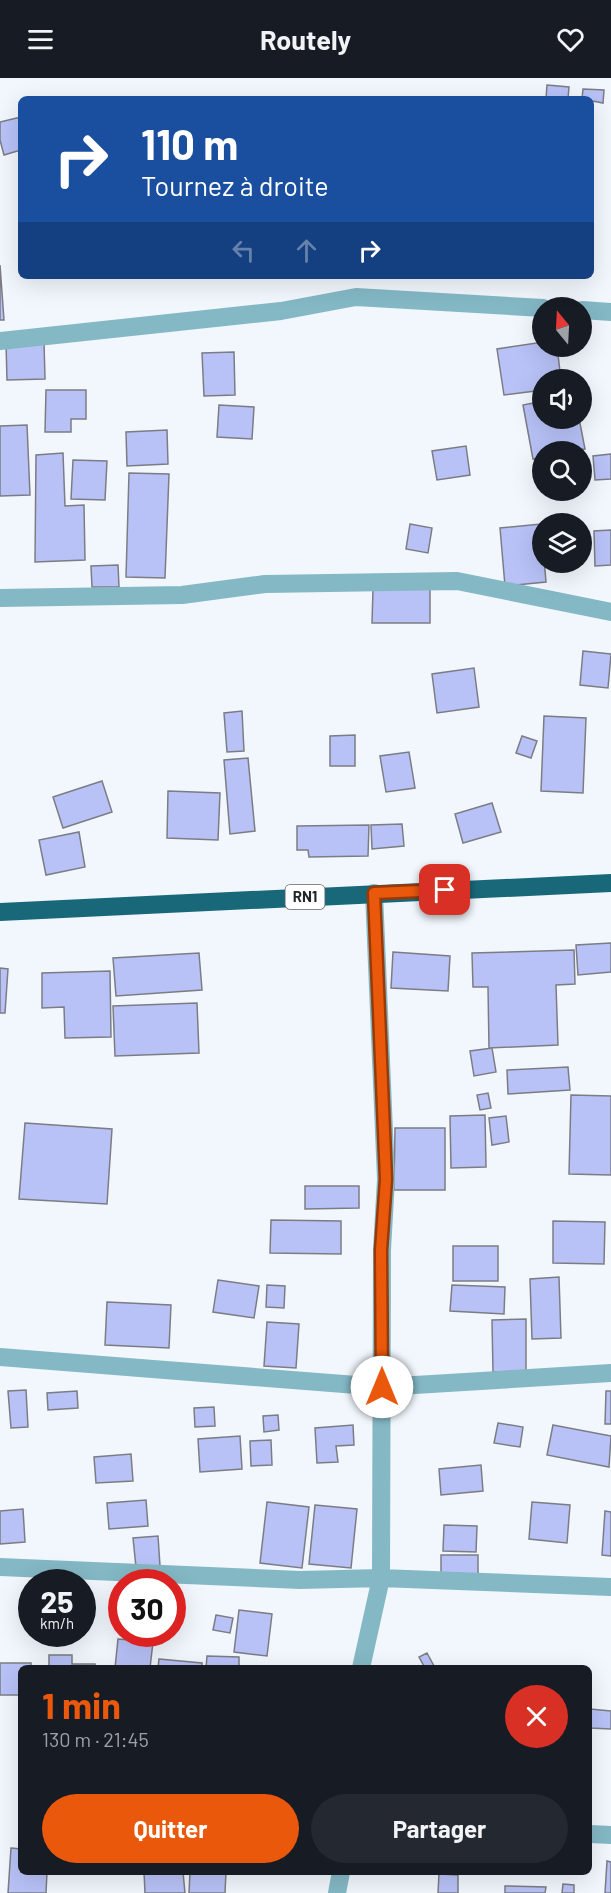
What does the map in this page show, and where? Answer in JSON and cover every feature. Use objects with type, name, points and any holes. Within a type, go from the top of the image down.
[{"type":"highway","name":"RN1","points":[[0,912],[611,883]]},
{"type":"street","points":[[0,341],[281,311],[356,297],[532,307]]},
{"type":"street","points":[[592,311],[611,312]]},
{"type":"street","points":[[0,598],[182,595],[265,584],[457,581],[611,612]]},
{"type":"street","points":[[362,1665],[381,1578],[381,1250],[386,1179],[374,893]]},
{"type":"street","points":[[0,1358],[382,1387],[611,1373]]},
{"type":"street","points":[[0,1567],[300,1580],[381,1578],[611,1587]]},
{"type":"street","points":[[592,1834],[611,1835]]},
{"type":"street","points":[[337,1893],[340,1875]]},
{"type":"building","points":[[547,85],[569,87],[568,96],[546,96]]},
{"type":"building","points":[[583,89],[604,90],[603,103],[594,101],[594,96],[582,96]]},
{"type":"building","points":[[18,118],[18,151],[4,155],[0,140],[0,122]]},
{"type":"building","points":[[0,265],[4,320],[0,320]]},
{"type":"building","points":[[44,342],[45,379],[7,380],[6,343]]},
{"type":"building","points":[[532,344],[532,357],[558,357],[560,369],[532,369],[532,391],[504,395],[497,349]]},
{"type":"building","points":[[234,352],[235,395],[204,396],[202,353]]},
{"type":"building","points":[[46,390],[86,390],[86,419],[71,419],[71,432],[45,432]]},
{"type":"building","points":[[532,403],[532,429],[581,429],[583,441],[532,441],[532,454],[523,405]]},
{"type":"building","points":[[219,405],[254,407],[252,439],[217,437]]},
{"type":"building","points":[[27,425],[30,495],[0,496],[0,426]]},
{"type":"building","points":[[167,430],[168,464],[127,466],[126,432]]},
{"type":"building","points":[[466,446],[470,475],[437,480],[432,451]]},
{"type":"building","points":[[63,453],[65,506],[84,505],[85,560],[35,562],[36,455]]},
{"type":"building","points":[[611,454],[611,479],[595,480],[593,456]]},
{"type":"building","points":[[73,460],[107,461],[105,500],[71,499]]},
{"type":"building","points":[[129,473],[169,474],[165,578],[126,577]]},
{"type":"building","points":[[410,524],[432,528],[428,553],[406,549]]},
{"type":"building","points":[[532,525],[532,573],[545,573],[546,582],[505,586],[500,528]]},
{"type":"building","points":[[611,530],[611,565],[595,566],[594,531]]},
{"type":"building","points":[[118,565],[119,587],[92,587],[91,566]]},
{"type":"building","points":[[373,589],[430,589],[430,623],[372,623]]},
{"type":"building","points":[[583,651],[611,654],[608,688],[580,685]]},
{"type":"building","points":[[474,668],[479,707],[437,713],[432,674]]},
{"type":"building","points":[[242,711],[244,751],[227,752],[224,713]]},
{"type":"building","points":[[544,716],[586,718],[583,793],[541,791]]},
{"type":"building","points":[[355,735],[355,766],[330,766],[330,736]]},
{"type":"building","points":[[522,736],[537,741],[531,758],[516,753]]},
{"type":"building","points":[[409,752],[415,788],[386,792],[380,756]]},
{"type":"building","points":[[248,758],[255,831],[230,834],[224,760]]},
{"type":"building","points":[[102,781],[112,812],[63,828],[53,797]]},
{"type":"building","points":[[168,791],[220,793],[218,840],[167,838]]},
{"type":"building","points":[[492,803],[501,832],[463,843],[455,814]]},
{"type":"building","points":[[402,824],[404,846],[372,849],[371,825]]},
{"type":"building","points":[[369,825],[368,856],[309,857],[308,850],[297,850],[297,826]]},
{"type":"building","points":[[79,832],[85,867],[46,875],[39,840]]},
{"type":"building","points":[[611,943],[611,972],[578,975],[576,945]]},
{"type":"building","points":[[574,950],[575,984],[556,985],[558,1045],[489,1048],[488,987],[473,987],[472,953]]},
{"type":"building","points":[[393,952],[450,956],[448,991],[391,988]]},
{"type":"building","points":[[199,953],[202,990],[116,996],[113,958]]},
{"type":"building","points":[[0,968],[8,969],[5,1013],[0,1013]]},
{"type":"building","points":[[110,971],[111,1037],[65,1038],[64,1007],[42,1008],[42,973]]},
{"type":"building","points":[[197,1003],[199,1053],[115,1056],[113,1006]]},
{"type":"building","points":[[492,1048],[496,1072],[474,1076],[470,1051]]},
{"type":"building","points":[[568,1067],[570,1090],[508,1094],[507,1070]]},
{"type":"building","points":[[488,1093],[491,1108],[480,1110],[477,1095]]},
{"type":"building","points":[[571,1095],[611,1096],[611,1175],[569,1174]]},
{"type":"building","points":[[485,1115],[486,1167],[451,1168],[450,1116]]},
{"type":"building","points":[[506,1116],[509,1142],[492,1145],[489,1118]]},
{"type":"building","points":[[25,1123],[112,1129],[107,1204],[19,1199]]},
{"type":"building","points":[[395,1128],[445,1128],[445,1190],[394,1190]]},
{"type":"building","points":[[305,1186],[359,1186],[359,1208],[305,1209]]},
{"type":"building","points":[[271,1220],[341,1221],[341,1254],[270,1253]]},
{"type":"building","points":[[553,1221],[605,1222],[604,1264],[553,1263]]},
{"type":"building","points":[[453,1246],[498,1246],[498,1281],[453,1281]]},
{"type":"building","points":[[559,1277],[561,1338],[532,1339],[530,1279]]},
{"type":"building","points":[[218,1280],[259,1286],[254,1318],[213,1312]]},
{"type":"building","points":[[267,1285],[285,1286],[284,1308],[266,1307]]},
{"type":"building","points":[[452,1285],[505,1287],[504,1314],[450,1311]]},
{"type":"building","points":[[107,1302],[171,1305],[169,1348],[105,1345]]},
{"type":"building","points":[[526,1319],[526,1371],[493,1372],[492,1320]]},
{"type":"building","points":[[267,1322],[299,1324],[296,1368],[264,1366]]},
{"type":"building","points":[[26,1390],[28,1427],[11,1428],[8,1391]]},
{"type":"building","points":[[77,1391],[78,1408],[48,1410],[47,1393]]},
{"type":"building","points":[[606,1391],[611,1391],[611,1424],[605,1424]]},
{"type":"building","points":[[214,1407],[215,1426],[195,1427],[194,1408]]},
{"type":"building","points":[[278,1415],[279,1430],[264,1432],[263,1416]]},
{"type":"building","points":[[498,1423],[523,1427],[520,1447],[494,1443]]},
{"type":"building","points":[[353,1425],[354,1445],[336,1446],[338,1462],[317,1463],[315,1428]]},
{"type":"building","points":[[553,1425],[611,1436],[609,1467],[547,1455]]},
{"type":"building","points":[[240,1436],[242,1469],[200,1472],[198,1439]]},
{"type":"building","points":[[271,1440],[272,1465],[251,1466],[250,1441]]},
{"type":"building","points":[[131,1454],[133,1481],[96,1483],[94,1457]]},
{"type":"building","points":[[481,1465],[483,1491],[441,1495],[439,1469]]},
{"type":"building","points":[[146,1500],[148,1526],[109,1529],[107,1503]]},
{"type":"building","points":[[267,1502],[309,1507],[302,1568],[260,1563]]},
{"type":"building","points":[[532,1502],[570,1505],[567,1543],[529,1539]]},
{"type":"building","points":[[315,1505],[357,1509],[351,1568],[309,1564]]},
{"type":"building","points":[[23,1509],[25,1542],[0,1544],[0,1511]]},
{"type":"building","points":[[605,1511],[611,1512],[611,1556],[602,1555]]},
{"type":"building","points":[[444,1525],[477,1526],[476,1552],[443,1551]]},
{"type":"building","points":[[158,1536],[160,1566],[136,1567],[133,1538]]},
{"type":"building","points":[[441,1555],[478,1555],[478,1576],[441,1577]]},
{"type":"building","points":[[239,1610],[272,1614],[267,1656],[234,1652]]},
{"type":"building","points":[[216,1615],[233,1618],[230,1633],[213,1630]]},
{"type":"building","points":[[117,1647],[152,1647],[150,1665],[115,1665]]},
{"type":"building","points":[[427,1653],[433,1665],[423,1665],[419,1657]]},
{"type":"building","points":[[49,1655],[72,1655],[72,1664],[95,1664],[95,1665],[49,1665]]},
{"type":"building","points":[[207,1656],[239,1657],[239,1665],[206,1665]]},
{"type":"building","points":[[159,1659],[202,1663],[202,1665],[158,1665]]},
{"type":"building","points":[[0,1663],[31,1663],[31,1665],[18,1665],[18,1695],[0,1695]]},
{"type":"building","points":[[592,1709],[611,1711],[611,1729],[592,1728]]},
{"type":"building","points":[[11,1848],[18,1849],[18,1875],[47,1875],[46,1893],[8,1893]]},
{"type":"building","points":[[607,1861],[611,1862],[611,1893],[605,1893]]},
{"type":"building","points":[[144,1875],[183,1875],[185,1893],[145,1893]]},
{"type":"building","points":[[190,1875],[226,1875],[225,1893],[189,1893]]},
{"type":"building","points":[[439,1875],[458,1875],[458,1893],[438,1893]]},
{"type":"building","points":[[563,1884],[574,1885],[574,1893],[562,1893]]},
{"type":"building","points":[[505,1886],[546,1887],[545,1893],[505,1893]]},
{"type":"route","points":[[382,1387],[381,1250],[386,1208],[386,1179],[374,893],[445,890]]}]
